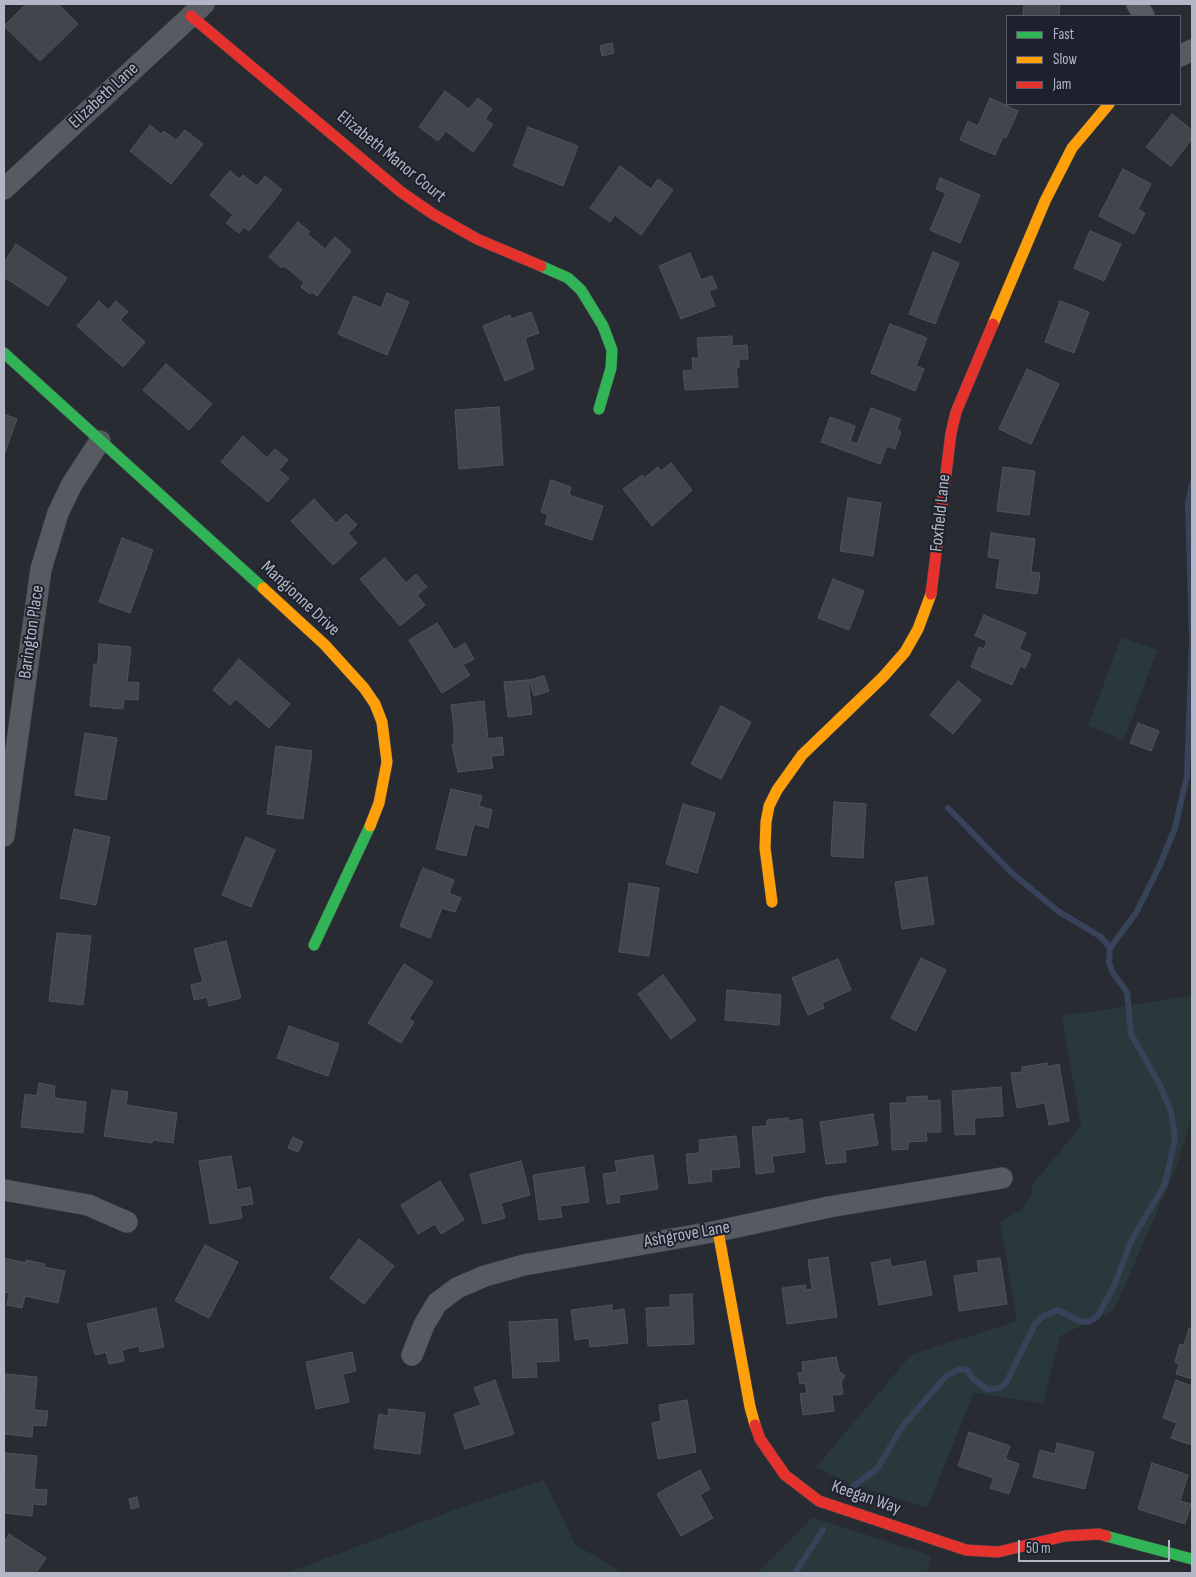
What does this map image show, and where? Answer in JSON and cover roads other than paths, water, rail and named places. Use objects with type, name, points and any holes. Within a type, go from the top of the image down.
[{"type":"street","points":[[1137,4],[1143,15]]},
{"type":"street","name":"Elizabeth Lane","points":[[4,188],[197,10]]},
{"type":"street","name":"Elizabeth Manor Court","points":[[197,10],[401,192],[433,214],[477,239],[568,278],[581,290],[603,326],[612,350],[611,368],[599,409]]},
{"type":"street","name":"Foxfield Lane","points":[[772,902],[765,848],[769,806],[777,790],[802,755],[889,671],[905,652],[918,629],[931,596],[946,470],[956,412],[1045,202],[1072,148],[1108,105]]},
{"type":"street","name":"Mangionne Drive","points":[[4,352],[325,645],[364,688],[375,704],[382,722],[387,762],[379,803],[367,835],[314,945]]},
{"type":"street","name":"Barington Place","points":[[4,836],[43,560],[58,513],[72,484],[100,441]]},
{"type":"street","name":"Ashgrove Lane","points":[[412,1355],[424,1325],[437,1303],[457,1288],[485,1276],[524,1265],[718,1231],[829,1207],[1002,1178]]},
{"type":"street","points":[[4,1190],[88,1205],[127,1222]]},
{"type":"street","name":"Keegan Way","points":[[718,1231],[750,1407],[760,1439],[785,1475],[819,1501],[966,1550],[998,1552],[1065,1536],[1099,1534],[1192,1559]]},
{"type":"waterway","points":[[852,1487],[877,1469],[902,1427],[946,1376],[960,1369],[968,1370],[973,1379],[987,1389],[1000,1388],[1006,1383],[1035,1324],[1043,1316],[1058,1310],[1079,1321],[1089,1322],[1097,1317],[1114,1286],[1131,1241],[1165,1184],[1175,1138],[1171,1112],[1160,1085],[1131,1034],[1127,992],[1113,973],[1109,962],[1110,948],[1136,913],[1159,867],[1175,828],[1187,776],[1192,640],[1188,503],[1192,484]]},
{"type":"waterway","points":[[948,808],[1013,874],[1058,911],[1101,937],[1110,948]]},
{"type":"waterway","points":[[795,1573],[823,1530]]}]
